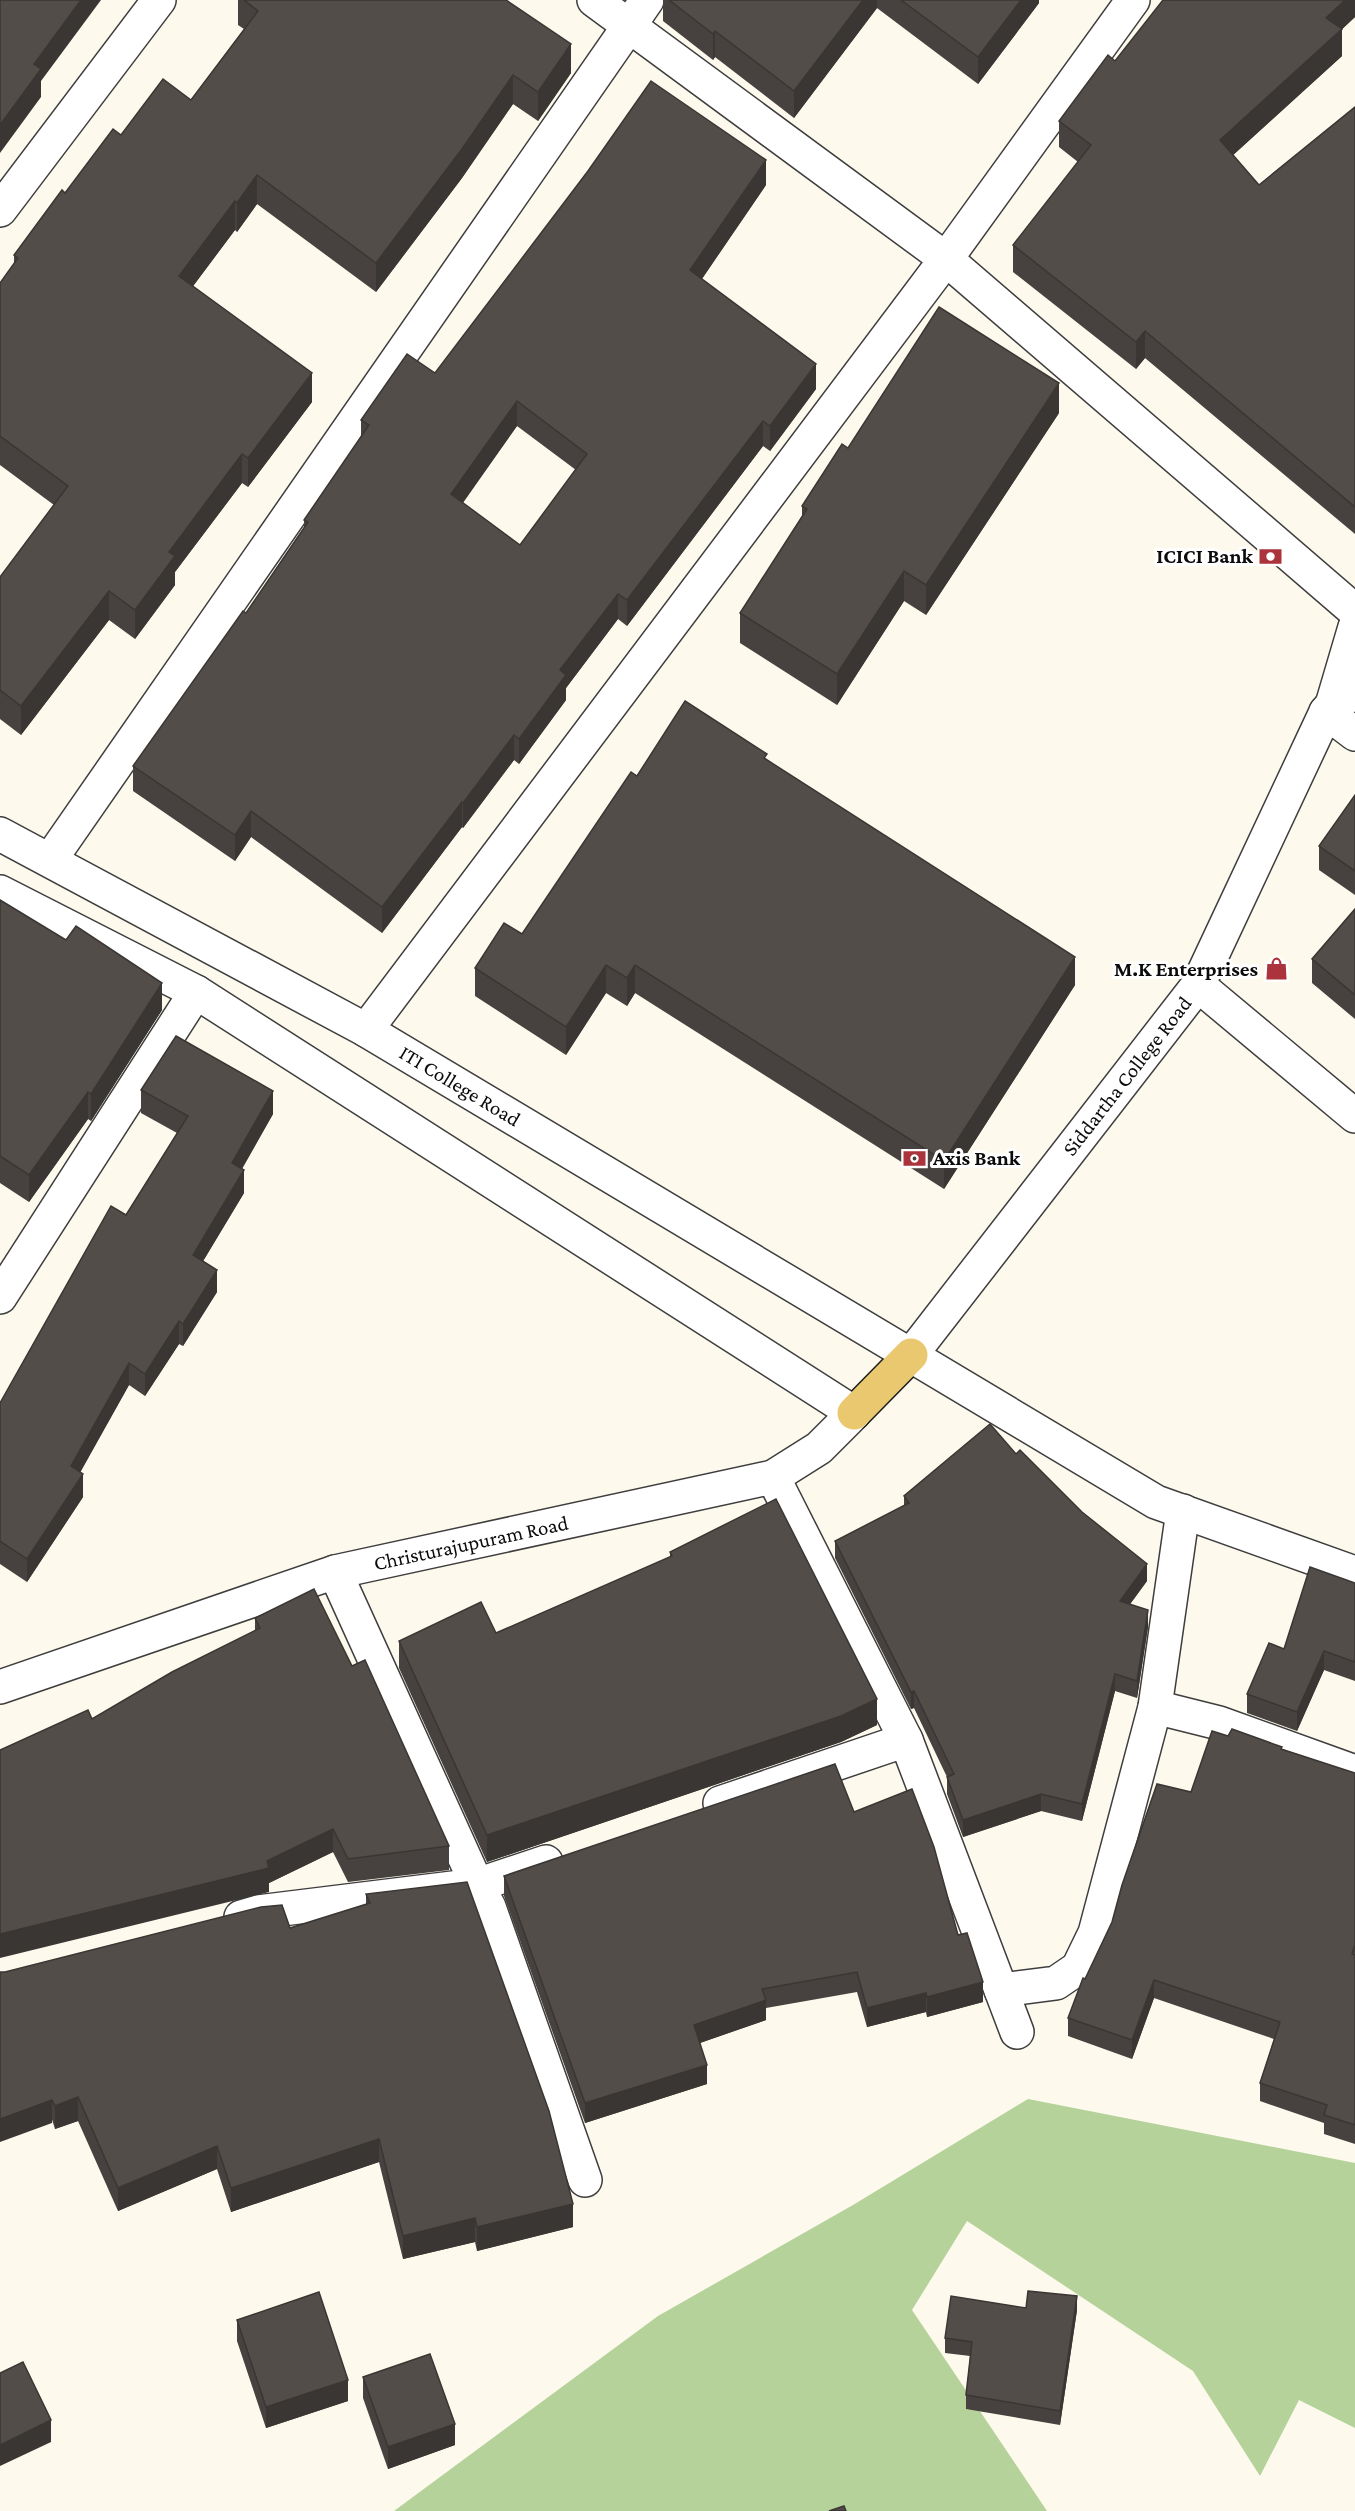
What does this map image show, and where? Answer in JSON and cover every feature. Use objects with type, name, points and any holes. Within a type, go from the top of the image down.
[{"type":"main road","name":"Christurajupuram Road","points":[[854,1413],[911,1355]]},
{"type":"street","points":[[0,210],[159,0]]},
{"type":"street","points":[[594,0],[638,13],[946,260],[1355,611]]},
{"type":"street","points":[[366,1030],[946,260],[1133,0]]},
{"type":"street","points":[[50,860],[638,13]]},
{"type":"street","name":"Siddartha College Road","points":[[911,1355],[1198,985],[1338,703],[1355,627]]},
{"type":"street","points":[[1338,703],[1355,734]]},
{"type":"street","name":"ITI College Road","points":[[0,834],[366,1030],[1156,1502],[1355,1573]]},
{"type":"street","points":[[0,891],[196,992],[854,1413]]},
{"type":"street","points":[[1198,985],[1355,1116]]},
{"type":"street","points":[[0,1297],[196,992]]},
{"type":"street","name":"Christurajupuram Road","points":[[0,1688],[335,1572],[773,1477],[819,1448],[854,1413]]},
{"type":"street","points":[[773,1477],[906,1740],[1017,2031]]},
{"type":"street","points":[[1001,1990],[1056,1983],[1078,1968],[1095,1933],[1155,1707],[1183,1511]]},
{"type":"street","points":[[335,1572],[489,1907],[585,2180]]},
{"type":"street","points":[[1155,1707],[1219,1723],[1355,1772]]},
{"type":"street","points":[[691,1812],[906,1740]]},
{"type":"street","points":[[213,1924],[258,1912],[477,1885],[578,1851]]},
{"type":"green space","points":[[1028,2099],[1355,2163],[1355,2428],[1299,2400],[1260,2476],[1193,2371],[967,2221],[912,2310],[1047,2511],[394,2511],[658,2316],[853,2205]]},
{"type":"building","points":[[0,0],[81,0],[34,64],[41,69],[0,125]]},
{"type":"building","points":[[244,0],[506,0],[571,44],[538,92],[513,75],[462,149],[376,263],[257,175],[237,203],[235,201],[179,276],[312,373],[248,458],[242,454],[169,552],[175,556],[135,610],[109,591],[21,706],[0,690],[0,577],[68,486],[0,436],[0,283],[18,258],[14,255],[62,190],[65,193],[113,129],[121,135],[163,79],[191,100],[258,11]]},
{"type":"building","points":[[669,0],[863,0],[794,91],[715,31],[713,34]]},
{"type":"building","points":[[901,0],[1021,0],[978,57]]},
{"type":"building","points":[[1163,0],[1345,0],[1326,18],[1342,29],[1220,140],[1259,185],[1355,107],[1355,507],[1145,331],[1136,342],[1013,245],[1091,145],[1059,121],[1108,55],[1115,61]]},
{"type":"building","points":[[651,81],[766,160],[690,270],[816,364],[770,426],[763,421],[627,600],[618,594],[560,670],[566,675],[519,739],[514,735],[382,907],[251,811],[235,835],[133,766],[243,611],[246,613],[308,522],[304,520],[369,425],[361,420],[407,354],[435,373],[588,171]],"holes":[[[517,401],[587,454],[520,545],[451,494]]]},
{"type":"building","points":[[939,307],[1059,383],[926,585],[904,571],[837,674],[740,613],[807,509],[802,506],[842,444],[848,448]]},
{"type":"building","points":[[685,701],[767,754],[764,758],[1075,957],[944,1161],[635,965],[627,978],[606,965],[566,1027],[475,968],[504,923],[522,934],[631,772],[637,776]]},
{"type":"building","points":[[1355,795],[1355,871],[1319,846]]},
{"type":"building","points":[[0,900],[66,940],[76,926],[162,983],[91,1094],[88,1092],[29,1175],[0,1156]]},
{"type":"building","points":[[1355,909],[1355,995],[1312,959]]},
{"type":"building","points":[[176,1036],[273,1091],[232,1163],[244,1170],[193,1255],[217,1270],[183,1324],[179,1321],[145,1374],[129,1363],[71,1466],[83,1474],[27,1559],[0,1541],[0,1403],[111,1206],[126,1215],[188,1116],[141,1090]]},
{"type":"building","points":[[990,1424],[1016,1454],[1020,1450],[1082,1512],[1147,1564],[1120,1601],[1148,1610],[1137,1681],[1115,1674],[1082,1804],[1041,1794],[963,1820],[947,1777],[954,1774],[914,1691],[911,1692],[835,1541],[909,1503],[904,1496]]},
{"type":"building","points":[[776,1499],[877,1699],[841,1716],[487,1835],[399,1641],[481,1602],[496,1633],[672,1556],[670,1552]]},
{"type":"building","points":[[1310,1567],[1355,1583],[1355,1662],[1324,1651],[1297,1712],[1247,1694],[1269,1643],[1284,1649]]},
{"type":"building","points":[[314,1589],[352,1666],[365,1660],[449,1846],[348,1859],[333,1829],[267,1861],[269,1868],[0,1934],[0,1750],[88,1710],[92,1719],[172,1672],[260,1628],[255,1618]]},
{"type":"building","points":[[1232,1729],[1282,1747],[1281,1749],[1355,1773],[1355,1945],[1352,1954],[1355,1955],[1355,2125],[1324,2115],[1327,2105],[1260,2083],[1280,2022],[1154,1980],[1132,2040],[1068,2018],[1083,1978],[1085,1979],[1112,1922],[1122,1885],[1157,1784],[1191,1792],[1212,1731],[1228,1736]]},
{"type":"building","points":[[835,1764],[854,1812],[912,1789],[934,1847],[958,1935],[967,1933],[983,1982],[927,1997],[926,1993],[867,2008],[857,1972],[762,1989],[766,2000],[694,2025],[707,2065],[585,2103],[504,1876]]},
{"type":"building","points":[[467,1882],[549,2111],[573,2204],[477,2227],[475,2218],[403,2236],[379,2139],[231,2188],[217,2146],[118,2188],[78,2097],[55,2106],[52,2100],[0,2119],[0,1972],[261,1907],[282,1905],[290,1928],[370,1903],[366,1894]]},
{"type":"building","points":[[1028,2291],[1077,2296],[1060,2411],[966,2395],[972,2342],[945,2338],[951,2296],[1026,2308]]},
{"type":"building","points":[[319,2292],[348,2380],[266,2407],[237,2320]]},
{"type":"building","points":[[430,2354],[455,2424],[388,2447],[363,2377]]},
{"type":"building","points":[[23,2362],[51,2420],[0,2445],[0,2373]]},
{"type":"building","points":[[844,2506],[846,2511],[829,2511]]},
{"type":"place","name":"ICICI Bank","points":[[1271,556]]},
{"type":"place","name":"M.K Enterprises","points":[[1276,969]]},
{"type":"place","name":"Axis Bank","points":[[915,1158]]}]
